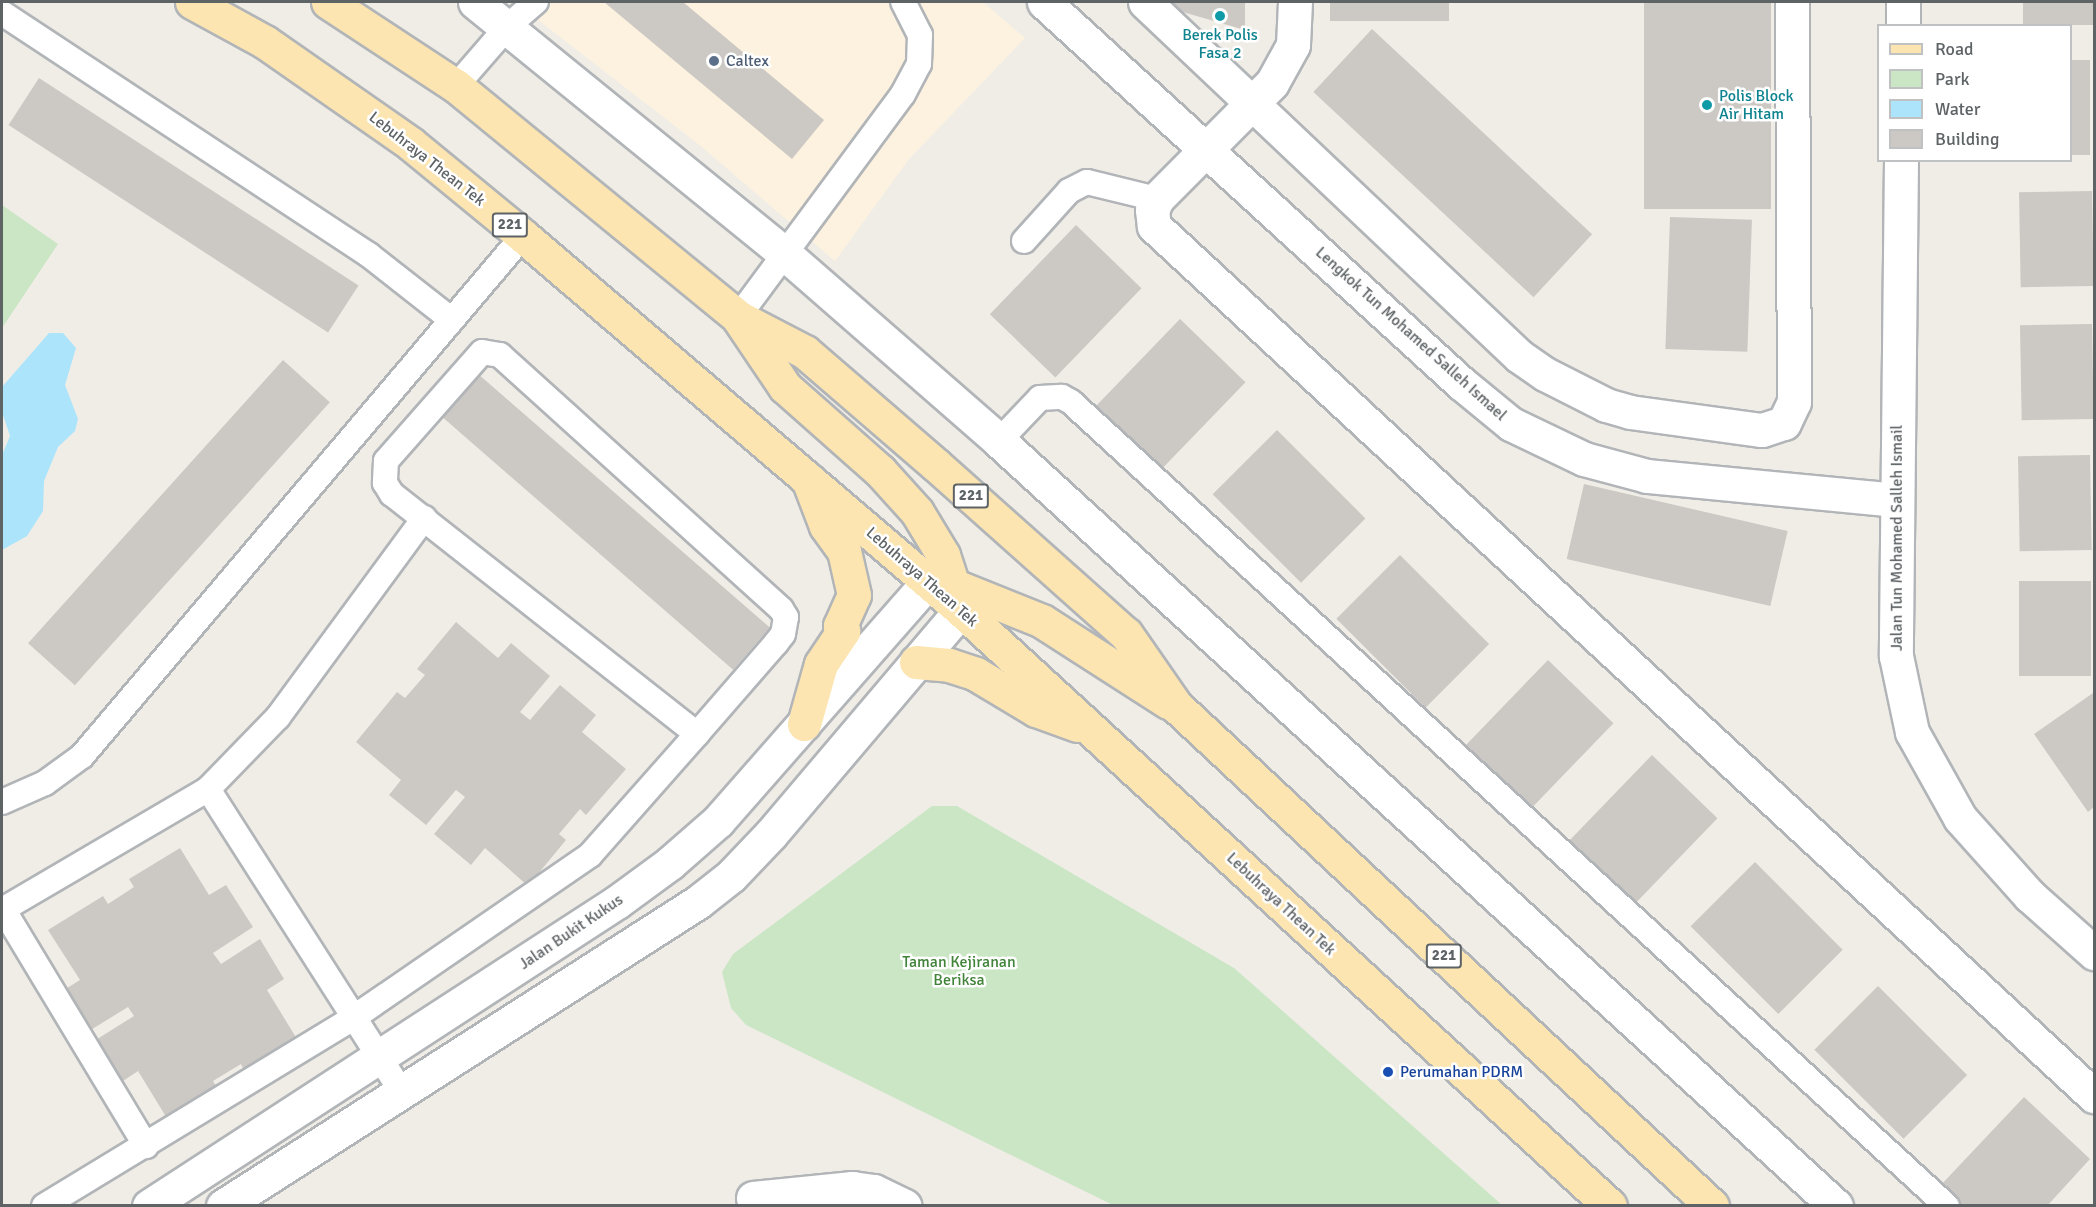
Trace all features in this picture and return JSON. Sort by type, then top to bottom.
[{"type":"main road","name":"Lebuhraya Thean Tek","points":[[192,2],[265,42],[411,144],[524,236],[807,477],[948,592],[1093,731],[1610,1206]]},
{"type":"main road","name":"221","points":[[328,2],[456,86],[738,317],[805,352],[954,480],[1126,634],[1176,706]]},
{"type":"main road","name":"221","points":[[738,317],[785,387],[880,471],[918,512],[943,555],[948,592],[1042,621],[1176,706],[1712,1206]]},
{"type":"main road","points":[[804,724],[822,664],[843,631],[840,626],[854,595],[844,551],[826,526],[807,477]]},
{"type":"main road","points":[[916,662],[949,665],[976,674],[1036,710],[1093,731]]},
{"type":"street","points":[[475,2],[508,26],[786,254],[999,441],[1836,1206]]},
{"type":"street","name":"Lengkok Tun Mohamed Salleh Ismael","points":[[1044,2],[1209,150],[1461,383],[1511,424],[1584,459],[1647,476],[1896,500]]},
{"type":"street","points":[[1145,2],[1252,106],[1519,356],[1545,374],[1606,405],[1630,412],[1774,429],[1785,423],[1794,402],[1792,2]]},
{"type":"street","points":[[1295,2],[1293,45],[1272,83],[1209,150],[1157,199],[1152,210],[1154,226],[2094,1096]]},
{"type":"street","points":[[1903,2],[1903,24]]},
{"type":"street","name":"Jalan Tun Mohamed Salleh Ismail","points":[[1901,162],[1896,656],[1912,732],[1960,818],[2030,896],[2094,953]]},
{"type":"street","points":[[223,1206],[698,902],[730,876],[771,834],[916,662],[948,592]]},
{"type":"street","name":"Jalan Bukit Kukus","points":[[149,1206],[381,1058],[617,902],[670,863],[718,821],[804,724],[948,592]]},
{"type":"street","points":[[753,1198],[852,1188],[874,1191],[905,1206]]},
{"type":"lane","points":[[456,86],[508,26],[536,2]]},
{"type":"lane","points":[[738,317],[903,94],[919,64],[920,35],[903,2]]},
{"type":"lane","points":[[2,13],[369,255],[452,320]]},
{"type":"lane","points":[[1024,241],[1069,191],[1087,182],[1157,199]]},
{"type":"lane","points":[[2,802],[45,783],[82,756],[524,236]]},
{"type":"lane","points":[[44,1206],[353,1018],[590,855],[697,734],[776,643],[786,625],[786,617],[500,355],[482,352],[475,357],[386,461],[385,483],[424,518],[697,734]]},
{"type":"lane","points":[[999,441],[1040,398],[1062,397],[1071,402],[1947,1206]]},
{"type":"lane","points":[[146,1146],[2,910],[208,789],[278,717],[424,518]]},
{"type":"lane","points":[[208,789],[401,1091]]},
{"type":"shaded area","points":[[515,2],[983,2],[1025,38],[909,159],[835,261],[702,147]]},
{"type":"green space","points":[[2,205],[58,244],[2,328]]},
{"type":"green space","name":"Taman Kejiranan Beriksa","points":[[932,806],[957,806],[1234,968],[1502,1205],[1113,1205],[746,1025],[731,1008],[722,972],[733,954]]},
{"type":"water","points":[[49,333],[63,333],[76,348],[65,385],[78,419],[75,431],[58,447],[44,481],[43,511],[27,536],[2,550],[2,455],[10,436],[2,412],[2,387]]},
{"type":"building","name":"Caltex","points":[[604,2],[683,2],[824,120],[792,159]]},
{"type":"building","name":"Berek Polis Fasa 2","points":[[1148,2],[1245,2],[1245,30]]},
{"type":"building","points":[[1330,2],[1449,2],[1449,21],[1330,21]]},
{"type":"building","name":"Polis Block Air Hitam","points":[[1644,2],[1771,2],[1771,209],[1644,209]]},
{"type":"building","points":[[2023,2],[2094,2],[2094,25],[2023,24]]},
{"type":"building","points":[[1372,29],[1592,234],[1533,297],[1313,92]]},
{"type":"building","points":[[2072,60],[2090,60],[2090,155],[2072,155]]},
{"type":"building","points":[[39,78],[359,286],[328,332],[9,125]]},
{"type":"building","points":[[2092,191],[2094,286],[2021,287],[2019,192]]},
{"type":"building","points":[[1670,217],[1752,220],[1747,352],[1665,349]]},
{"type":"building","points":[[1076,225],[1141,288],[1055,377],[990,314]]},
{"type":"building","points":[[1180,319],[1245,382],[1159,471],[1094,408]]},
{"type":"building","points":[[2092,324],[2094,419],[2022,420],[2020,325]]},
{"type":"building","points":[[283,360],[330,402],[75,685],[28,643]]},
{"type":"building","points":[[477,373],[770,628],[733,670],[440,415]]},
{"type":"building","points":[[1277,430],[1365,518],[1301,583],[1213,494]]},
{"type":"building","points":[[2090,455],[2092,550],[2020,551],[2018,456]]},
{"type":"building","points":[[1584,484],[1788,531],[1770,606],[1567,559]]},
{"type":"building","points":[[1400,555],[1489,644],[1425,708],[1336,619]]},
{"type":"building","points":[[2019,581],[2091,581],[2091,676],[2019,676]]},
{"type":"building","points":[[456,622],[498,658],[511,643],[550,676],[520,712],[530,720],[560,685],[596,715],[582,732],[626,769],[586,815],[580,809],[559,834],[566,840],[528,886],[485,848],[471,865],[434,834],[465,797],[456,790],[426,825],[389,795],[401,780],[356,742],[397,692],[405,698],[425,675],[417,669]]},
{"type":"building","points":[[1548,660],[1613,723],[1527,812],[1462,749]]},
{"type":"building","points":[[2093,693],[2094,807],[2088,812],[2034,734]]},
{"type":"building","points":[[1652,755],[1717,818],[1631,907],[1566,844]]},
{"type":"building","points":[[180,848],[209,895],[226,885],[253,927],[213,953],[221,964],[260,939],[284,979],[267,990],[297,1039],[245,1072],[241,1064],[213,1081],[218,1089],[168,1120],[138,1071],[120,1083],[94,1041],[134,1016],[128,1007],[89,1031],[64,990],[80,980],[48,930],[103,896],[108,904],[134,887],[129,879]]},
{"type":"building","points":[[1755,862],[1843,950],[1778,1014],[1691,926]]},
{"type":"building","points":[[1878,986],[1967,1075],[1903,1139],[1814,1050]]},
{"type":"building","points":[[2024,1097],[2090,1159],[2047,1206],[1958,1206],[1939,1187]]},
{"type":"place","name":"Berek Polis Fasa 2","points":[[1220,16]]},
{"type":"place","name":"Caltex","points":[[714,61]]},
{"type":"place","name":"Polis Block Air Hitam","points":[[1707,105]]},
{"type":"place","name":"Perumahan PDRM","points":[[1388,1072]]}]
